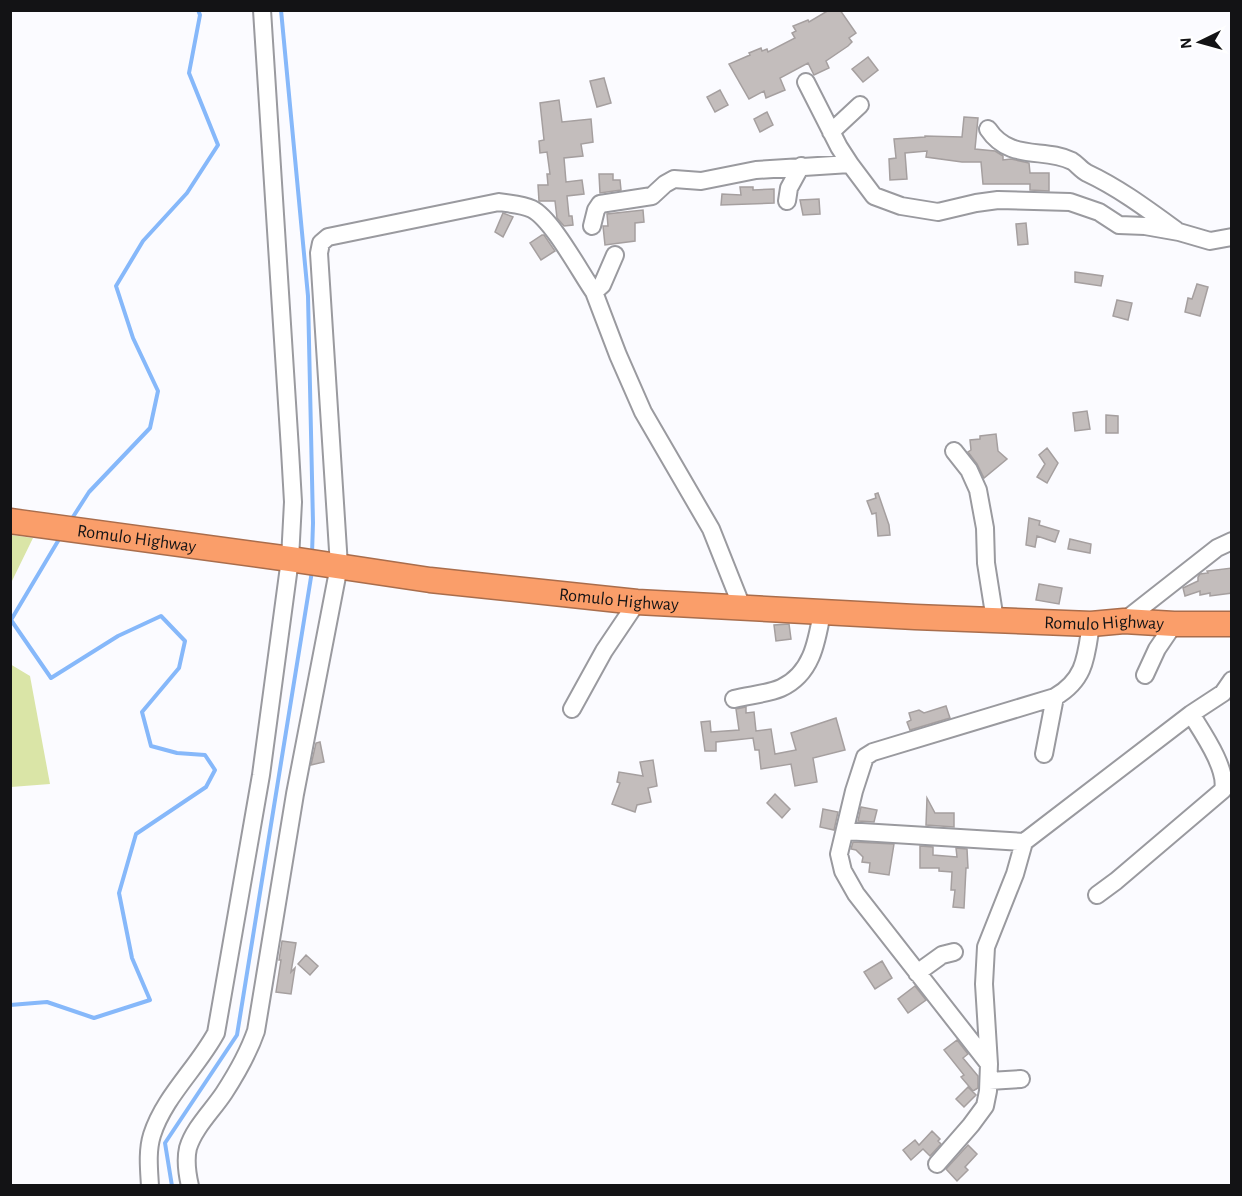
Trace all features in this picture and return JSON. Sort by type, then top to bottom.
[{"type":"highway","name":"Romulo Highway","points":[[10,521],[430,580],[637,602],[1091,624],[1124,621],[1232,624]]},
{"type":"street","points":[[150,1185],[148,1166],[152,1137],[162,1111],[205,1053],[216,1033],[261,775],[293,559],[290,450],[262,10]]},
{"type":"street","points":[[806,82],[850,164],[874,196],[901,206],[938,212],[998,200],[1070,202],[1099,212],[1119,225],[1144,226],[1179,232],[1210,241],[1232,237]]},
{"type":"street","points":[[831,132],[860,105]]},
{"type":"street","points":[[988,129],[993,137],[1020,152],[1071,161],[1086,172],[1112,184],[1179,232]]},
{"type":"street","points":[[592,226],[600,204],[652,196],[674,179],[709,180],[756,170],[850,164]]},
{"type":"street","points":[[788,201],[789,188],[801,166]]},
{"type":"street","points":[[190,1185],[186,1166],[188,1149],[196,1132],[225,1092],[249,1052],[256,1031],[334,565],[319,253],[321,243],[328,237],[499,202],[532,209],[546,222],[594,292],[643,412],[711,529],[742,608]]},
{"type":"street","points":[[594,292],[602,285],[615,255]]},
{"type":"street","points":[[954,451],[969,470],[978,490],[985,528],[986,563],[995,620]]},
{"type":"street","points":[[1124,621],[1217,548],[1232,541]]},
{"type":"street","points":[[572,709],[604,651],[637,602]]},
{"type":"street","points":[[734,699],[780,689],[791,682],[805,668],[816,649],[822,612]]},
{"type":"street","points":[[989,1064],[856,894],[843,871],[839,854],[854,791],[865,757],[873,752],[1055,697],[1076,680],[1085,665],[1091,624]]},
{"type":"street","points":[[1145,675],[1156,649],[1174,624]]},
{"type":"street","points":[[937,1164],[972,1125],[985,1106],[989,1081],[984,984],[986,947],[1015,874],[1024,842],[1191,714],[1223,693],[1232,680]]},
{"type":"street","points":[[1044,754],[1055,697]]},
{"type":"street","points":[[1097,895],[1227,793],[1223,776],[1208,741],[1191,714]]},
{"type":"street","points":[[845,831],[1024,842]]},
{"type":"street","points":[[916,973],[942,955],[954,952]]},
{"type":"street","points":[[989,1081],[1021,1079]]},
{"type":"green space","points":[[10,535],[33,538],[11,583]]},
{"type":"green space","points":[[10,664],[30,676],[50,784],[11,787]]},
{"type":"building","points":[[829,10],[840,10],[856,33],[849,38],[852,42],[848,46],[826,61],[829,68],[814,75],[808,63],[780,78],[785,90],[766,98],[764,91],[749,99],[729,64],[761,48],[762,51],[767,49],[768,52],[795,38],[792,33],[796,31],[793,26],[808,20],[809,22]]},
{"type":"building","points":[[868,57],[878,70],[863,82],[852,69]]},
{"type":"building","points":[[604,78],[611,103],[597,107],[590,81]]},
{"type":"building","points":[[720,90],[728,105],[715,112],[707,97]]},
{"type":"building","points":[[559,100],[562,122],[591,119],[593,142],[581,144],[583,156],[564,158],[566,182],[582,180],[584,194],[567,196],[569,216],[572,216],[573,225],[564,226],[557,218],[555,201],[539,201],[538,185],[548,185],[547,174],[550,174],[547,152],[540,153],[539,141],[544,140],[540,103]]},
{"type":"building","points":[[767,112],[773,125],[760,132],[754,119]]},
{"type":"building","points":[[964,117],[978,118],[975,149],[995,151],[1003,156],[1003,160],[1011,159],[1029,163],[1030,173],[1049,173],[1049,191],[1030,190],[1030,184],[983,184],[981,162],[926,157],[927,151],[905,153],[907,179],[890,180],[889,159],[896,158],[894,139],[925,136],[962,137]]},
{"type":"building","points":[[599,174],[613,174],[613,180],[620,180],[621,190],[600,193]]},
{"type":"building","points":[[740,187],[753,187],[753,190],[774,189],[774,203],[721,205],[722,194],[741,195]]},
{"type":"building","points":[[819,199],[820,214],[803,215],[800,200]]},
{"type":"building","points":[[643,210],[644,222],[635,223],[635,241],[605,245],[603,226],[608,226],[607,214]]},
{"type":"building","points":[[503,213],[513,217],[503,237],[495,232]]},
{"type":"building","points":[[1026,223],[1028,244],[1018,245],[1016,224]]},
{"type":"building","points":[[542,235],[555,251],[541,260],[530,243]]},
{"type":"building","points":[[1075,272],[1103,276],[1101,286],[1075,282]]},
{"type":"building","points":[[1197,284],[1208,287],[1200,316],[1185,312],[1188,298],[1192,299]]},
{"type":"building","points":[[1117,300],[1132,303],[1128,320],[1113,316]]},
{"type":"building","points":[[1087,411],[1090,429],[1075,431],[1073,413]]},
{"type":"building","points":[[1106,415],[1118,416],[1118,433],[1106,433]]},
{"type":"building","points":[[996,434],[998,451],[1007,459],[984,478],[968,452],[971,450],[970,440]]},
{"type":"building","points":[[1047,448],[1058,463],[1047,483],[1037,477],[1045,464],[1039,455]]},
{"type":"building","points":[[878,493],[890,535],[878,536],[876,513],[872,514],[867,501],[876,498],[875,494]]},
{"type":"building","points":[[1029,518],[1040,521],[1039,525],[1059,531],[1055,542],[1037,536],[1035,547],[1026,545]]},
{"type":"building","points":[[1070,539],[1091,544],[1090,553],[1068,549]]},
{"type":"building","points":[[1232,568],[1232,593],[1210,596],[1210,593],[1200,595],[1200,591],[1185,596],[1183,588],[1198,581],[1200,574]]},
{"type":"building","points":[[1039,584],[1062,588],[1059,604],[1036,600]]},
{"type":"building","points":[[789,624],[791,639],[776,641],[774,625]]},
{"type":"building","points":[[946,706],[950,718],[910,730],[907,722],[911,720],[909,713],[919,710],[924,713]]},
{"type":"building","points":[[746,707],[746,713],[754,712],[756,731],[771,729],[775,754],[796,750],[791,733],[836,718],[845,750],[813,758],[817,782],[795,786],[791,764],[761,769],[759,750],[755,750],[753,738],[716,742],[716,751],[705,751],[701,722],[710,721],[711,732],[739,730],[736,709]]},
{"type":"building","points":[[320,742],[324,762],[311,765],[316,743]]},
{"type":"building","points":[[653,760],[657,786],[648,788],[651,802],[637,805],[635,812],[612,804],[620,783],[617,782],[619,772],[643,776],[640,762]]},
{"type":"building","points":[[775,794],[790,809],[782,818],[767,803]]},
{"type":"building","points":[[927,798],[935,813],[954,813],[954,827],[926,825]]},
{"type":"building","points":[[861,807],[877,810],[874,822],[858,821]]},
{"type":"building","points":[[823,809],[838,812],[834,830],[820,827]]},
{"type":"building","points":[[853,842],[894,844],[889,875],[869,872],[870,863],[862,862],[863,857],[856,850],[851,849]]},
{"type":"building","points":[[920,846],[933,847],[933,855],[957,857],[956,848],[967,849],[968,868],[966,868],[964,908],[953,907],[955,890],[951,890],[952,872],[939,871],[939,868],[920,868]]},
{"type":"building","points":[[282,941],[296,943],[291,972],[295,968],[291,994],[276,992]]},
{"type":"building","points":[[306,955],[318,966],[310,975],[298,964]]},
{"type":"building","points":[[882,961],[892,978],[875,989],[864,972]]},
{"type":"building","points":[[915,986],[926,1000],[908,1013],[898,999]]},
{"type":"building","points":[[957,1040],[968,1054],[963,1058],[978,1076],[978,1088],[973,1091],[961,1077],[964,1075],[944,1050]]},
{"type":"building","points":[[968,1087],[976,1095],[964,1107],[956,1099]]},
{"type":"building","points":[[932,1131],[940,1139],[938,1141],[941,1144],[930,1156],[923,1149],[911,1160],[903,1150],[915,1140],[919,1145]]},
{"type":"building","points":[[968,1145],[977,1154],[965,1167],[968,1170],[957,1181],[946,1169]]},
{"type":"waterway","points":[[71,520],[89,492],[150,428],[158,391],[133,338],[116,286],[143,241],[187,193],[218,145],[189,73],[200,15],[198,10]]},
{"type":"waterway","points":[[281,10],[308,296],[312,554]]},
{"type":"waterway","points":[[10,1005],[47,1002],[94,1018],[150,1000],[132,958],[119,893],[136,834],[206,787],[215,770],[205,755],[177,753],[151,746],[142,712],[179,668],[185,641],[161,616],[118,636],[51,678],[11,620],[61,536]]},
{"type":"waterway","points":[[172,1186],[165,1143],[237,1035],[312,571]]}]
